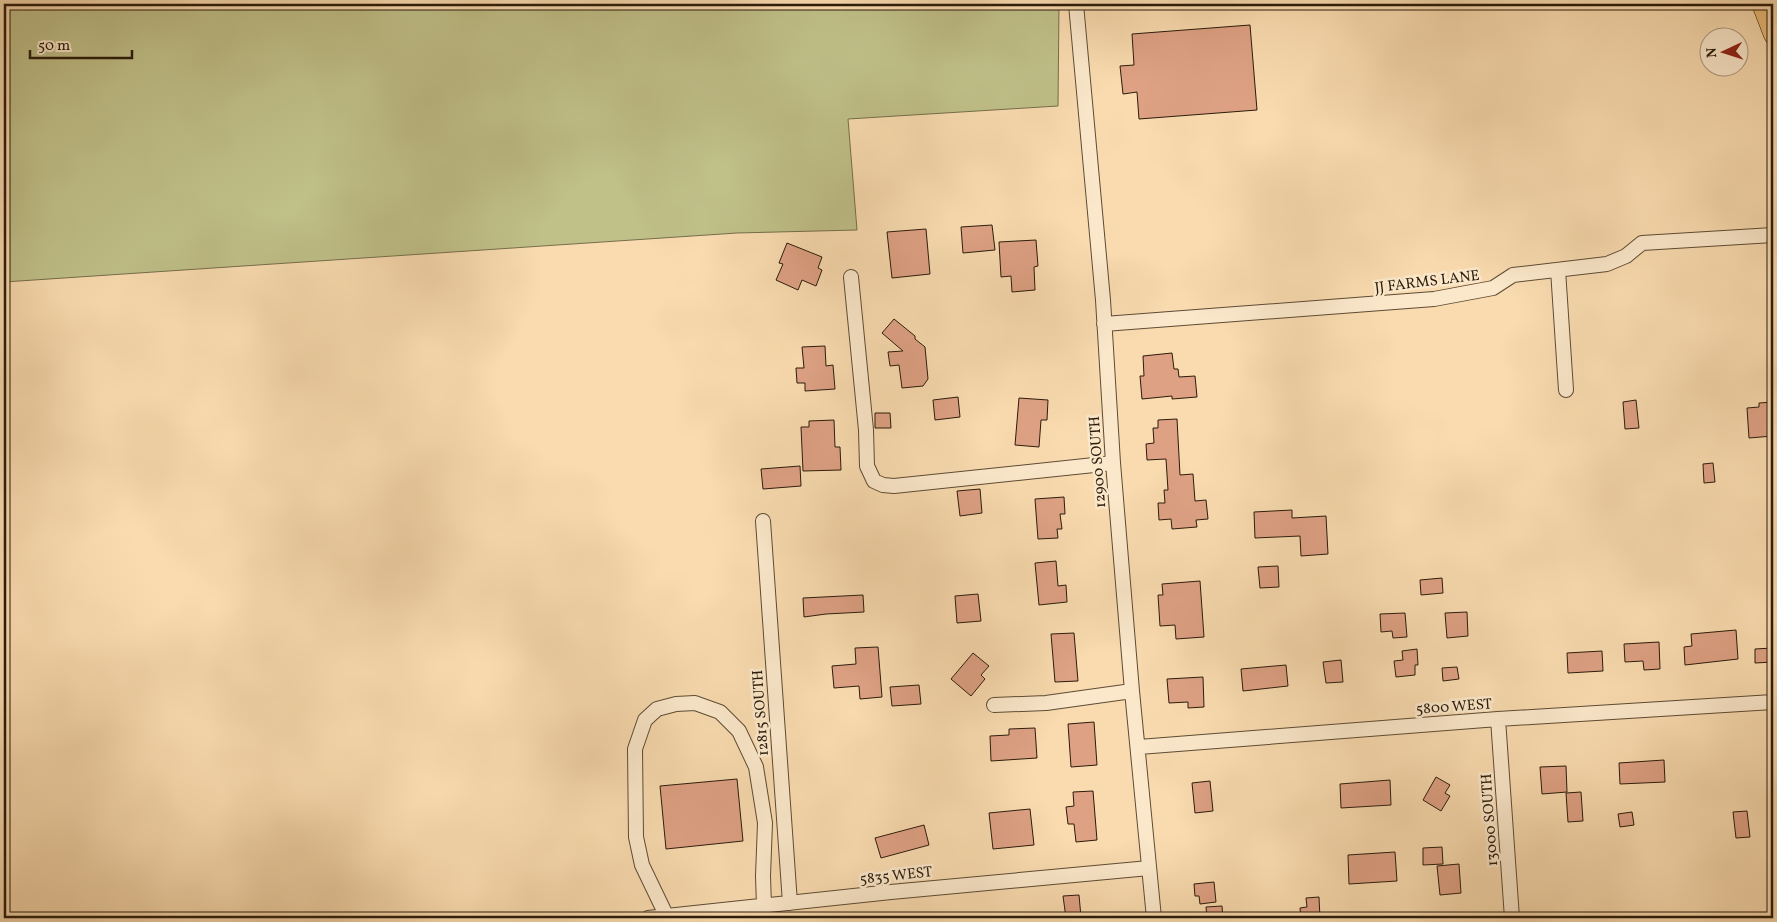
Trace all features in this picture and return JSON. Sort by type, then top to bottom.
[{"type":"main road","points":[[1761,4],[1773,35]]},
{"type":"street","name":"12900 SOUTH","points":[[1076,4],[1104,324],[1113,463],[1132,692],[1154,918]]},
{"type":"street","name":"JJ FARMS LANE","points":[[1104,324],[1434,300],[1493,288],[1513,275],[1607,264],[1626,256],[1642,243],[1773,234]]},
{"type":"street","points":[[1558,270],[1566,390]]},
{"type":"street","points":[[850,277],[866,430],[867,466],[874,481],[883,485],[894,486],[1113,463]]},
{"type":"street","name":"12815 SOUTH","points":[[762,521],[790,903]]},
{"type":"street","points":[[994,705],[1046,703],[1132,692]]},
{"type":"street","name":"5800 WEST","points":[[1138,747],[1498,719],[1773,702]]},
{"type":"street","points":[[667,917],[642,865],[636,836],[635,749],[645,720],[656,709],[676,704],[694,703],[720,712],[738,731],[756,767],[765,823],[762,876],[764,906]]},
{"type":"street","name":"13000 SOUTH","points":[[1498,719],[1512,918]]},
{"type":"street","name":"5835 WEST","points":[[648,918],[891,892],[1149,868]]},
{"type":"green space","points":[[4,4],[1059,4],[1058,106],[848,119],[857,230],[737,233],[4,282]]},
{"type":"building","points":[[1250,25],[1257,110],[1139,119],[1137,92],[1123,94],[1120,66],[1134,65],[1132,34]]},
{"type":"building","points":[[992,225],[995,250],[963,253],[961,227]]},
{"type":"building","points":[[926,229],[930,274],[892,278],[887,232]]},
{"type":"building","points":[[1036,240],[1038,266],[1034,267],[1035,290],[1012,292],[1011,276],[1001,277],[999,242]]},
{"type":"building","points":[[787,243],[822,257],[818,268],[822,270],[816,286],[802,280],[798,290],[776,280],[783,264],[779,263]]},
{"type":"building","points":[[894,319],[925,347],[928,379],[923,386],[902,388],[899,365],[890,366],[888,352],[903,351],[882,333]]},
{"type":"building","points":[[825,346],[826,366],[833,365],[835,389],[805,391],[805,383],[797,383],[796,368],[804,368],[802,347]]},
{"type":"building","points":[[1172,353],[1174,369],[1178,369],[1179,377],[1195,376],[1197,397],[1172,399],[1172,396],[1142,399],[1140,376],[1144,376],[1143,356]]},
{"type":"building","points":[[958,397],[960,417],[935,420],[933,400]]},
{"type":"building","points":[[1019,398],[1048,400],[1047,420],[1041,420],[1039,447],[1015,445]]},
{"type":"building","points":[[1636,400],[1639,428],[1625,429],[1623,402]]},
{"type":"building","points":[[1773,402],[1773,436],[1749,438],[1747,408],[1759,407],[1759,403]]},
{"type":"building","points":[[875,413],[890,413],[891,428],[875,428]]},
{"type":"building","points":[[1177,419],[1180,475],[1193,474],[1195,501],[1206,500],[1208,519],[1196,520],[1197,527],[1172,529],[1171,519],[1159,520],[1158,503],[1165,503],[1164,490],[1168,490],[1166,459],[1147,460],[1146,444],[1154,443],[1153,428],[1158,428],[1158,420]]},
{"type":"building","points":[[834,420],[835,447],[840,447],[841,470],[803,471],[801,427],[809,427],[809,421]]},
{"type":"building","points":[[1713,463],[1715,482],[1704,483],[1703,464]]},
{"type":"building","points":[[800,466],[801,486],[763,489],[761,469]]},
{"type":"building","points":[[980,489],[982,513],[960,516],[957,491]]},
{"type":"building","points":[[1064,497],[1065,514],[1060,514],[1062,529],[1057,529],[1058,538],[1038,539],[1035,499]]},
{"type":"building","points":[[1292,510],[1292,518],[1326,516],[1328,554],[1301,556],[1300,536],[1255,538],[1254,512]]},
{"type":"building","points":[[1056,561],[1058,586],[1066,585],[1067,602],[1039,605],[1035,563]]},
{"type":"building","points":[[1278,566],[1279,587],[1260,588],[1258,567]]},
{"type":"building","points":[[1442,578],[1443,593],[1421,595],[1420,580]]},
{"type":"building","points":[[1200,581],[1204,637],[1176,639],[1175,625],[1160,626],[1158,595],[1163,595],[1162,584]]},
{"type":"building","points":[[978,594],[981,621],[957,623],[955,596]]},
{"type":"building","points":[[863,595],[864,612],[804,617],[803,598]]},
{"type":"building","points":[[1467,612],[1468,636],[1447,638],[1445,613]]},
{"type":"building","points":[[1405,613],[1407,637],[1393,638],[1392,631],[1381,632],[1380,614]]},
{"type":"building","points":[[1736,630],[1738,659],[1685,665],[1684,647],[1692,646],[1691,634]]},
{"type":"building","points":[[1074,633],[1078,681],[1055,682],[1051,634]]},
{"type":"building","points":[[1659,642],[1660,669],[1644,670],[1643,661],[1625,662],[1624,644]]},
{"type":"building","points":[[878,647],[882,697],[860,699],[859,686],[834,688],[832,666],[856,664],[855,648]]},
{"type":"building","points":[[1773,648],[1773,662],[1755,663],[1755,649]]},
{"type":"building","points":[[1417,649],[1418,665],[1415,665],[1415,675],[1396,677],[1394,661],[1403,660],[1402,651]]},
{"type":"building","points":[[1602,651],[1603,671],[1568,673],[1567,653]]},
{"type":"building","points":[[973,653],[989,666],[981,675],[985,679],[971,696],[951,679]]},
{"type":"building","points":[[1341,660],[1343,682],[1326,683],[1323,662]]},
{"type":"building","points":[[1286,665],[1288,686],[1243,691],[1241,669]]},
{"type":"building","points":[[1457,667],[1459,679],[1443,681],[1442,668]]},
{"type":"building","points":[[1203,677],[1204,707],[1188,708],[1188,702],[1169,703],[1167,679]]},
{"type":"building","points":[[919,685],[921,704],[892,706],[890,687]]},
{"type":"building","points":[[1094,722],[1097,765],[1071,767],[1068,724]]},
{"type":"building","points":[[1035,728],[1037,758],[991,761],[990,736],[1009,735],[1009,729]]},
{"type":"building","points":[[1664,760],[1665,782],[1620,784],[1619,763]]},
{"type":"building","points":[[1566,766],[1567,792],[1542,794],[1540,767]]},
{"type":"building","points":[[1436,777],[1450,785],[1445,793],[1450,796],[1441,811],[1423,800]]},
{"type":"building","points":[[737,779],[743,841],[666,849],[660,786]]},
{"type":"building","points":[[1390,780],[1391,805],[1341,808],[1340,784]]},
{"type":"building","points":[[1210,781],[1213,811],[1195,813],[1192,783]]},
{"type":"building","points":[[1093,791],[1097,840],[1076,842],[1074,824],[1068,824],[1066,807],[1074,806],[1073,792]]},
{"type":"building","points":[[1581,792],[1583,821],[1568,822],[1566,793]]},
{"type":"building","points":[[1030,809],[1034,845],[993,849],[989,813]]},
{"type":"building","points":[[1747,811],[1750,837],[1736,838],[1733,812]]},
{"type":"building","points":[[1632,812],[1634,825],[1620,827],[1618,814]]},
{"type":"building","points":[[924,825],[929,845],[881,858],[875,838]]},
{"type":"building","points":[[1442,847],[1443,864],[1423,865],[1423,848]]},
{"type":"building","points":[[1395,852],[1397,881],[1349,884],[1348,855]]},
{"type":"building","points":[[1459,864],[1461,893],[1440,895],[1437,866]]},
{"type":"building","points":[[1214,882],[1216,902],[1200,904],[1199,896],[1195,896],[1194,884]]},
{"type":"building","points":[[1079,895],[1081,917],[1066,918],[1063,896]]},
{"type":"building","points":[[1319,897],[1320,918],[1301,918],[1300,908],[1307,907],[1306,898]]},
{"type":"building","points":[[1222,906],[1223,918],[1207,918],[1206,907]]}]
